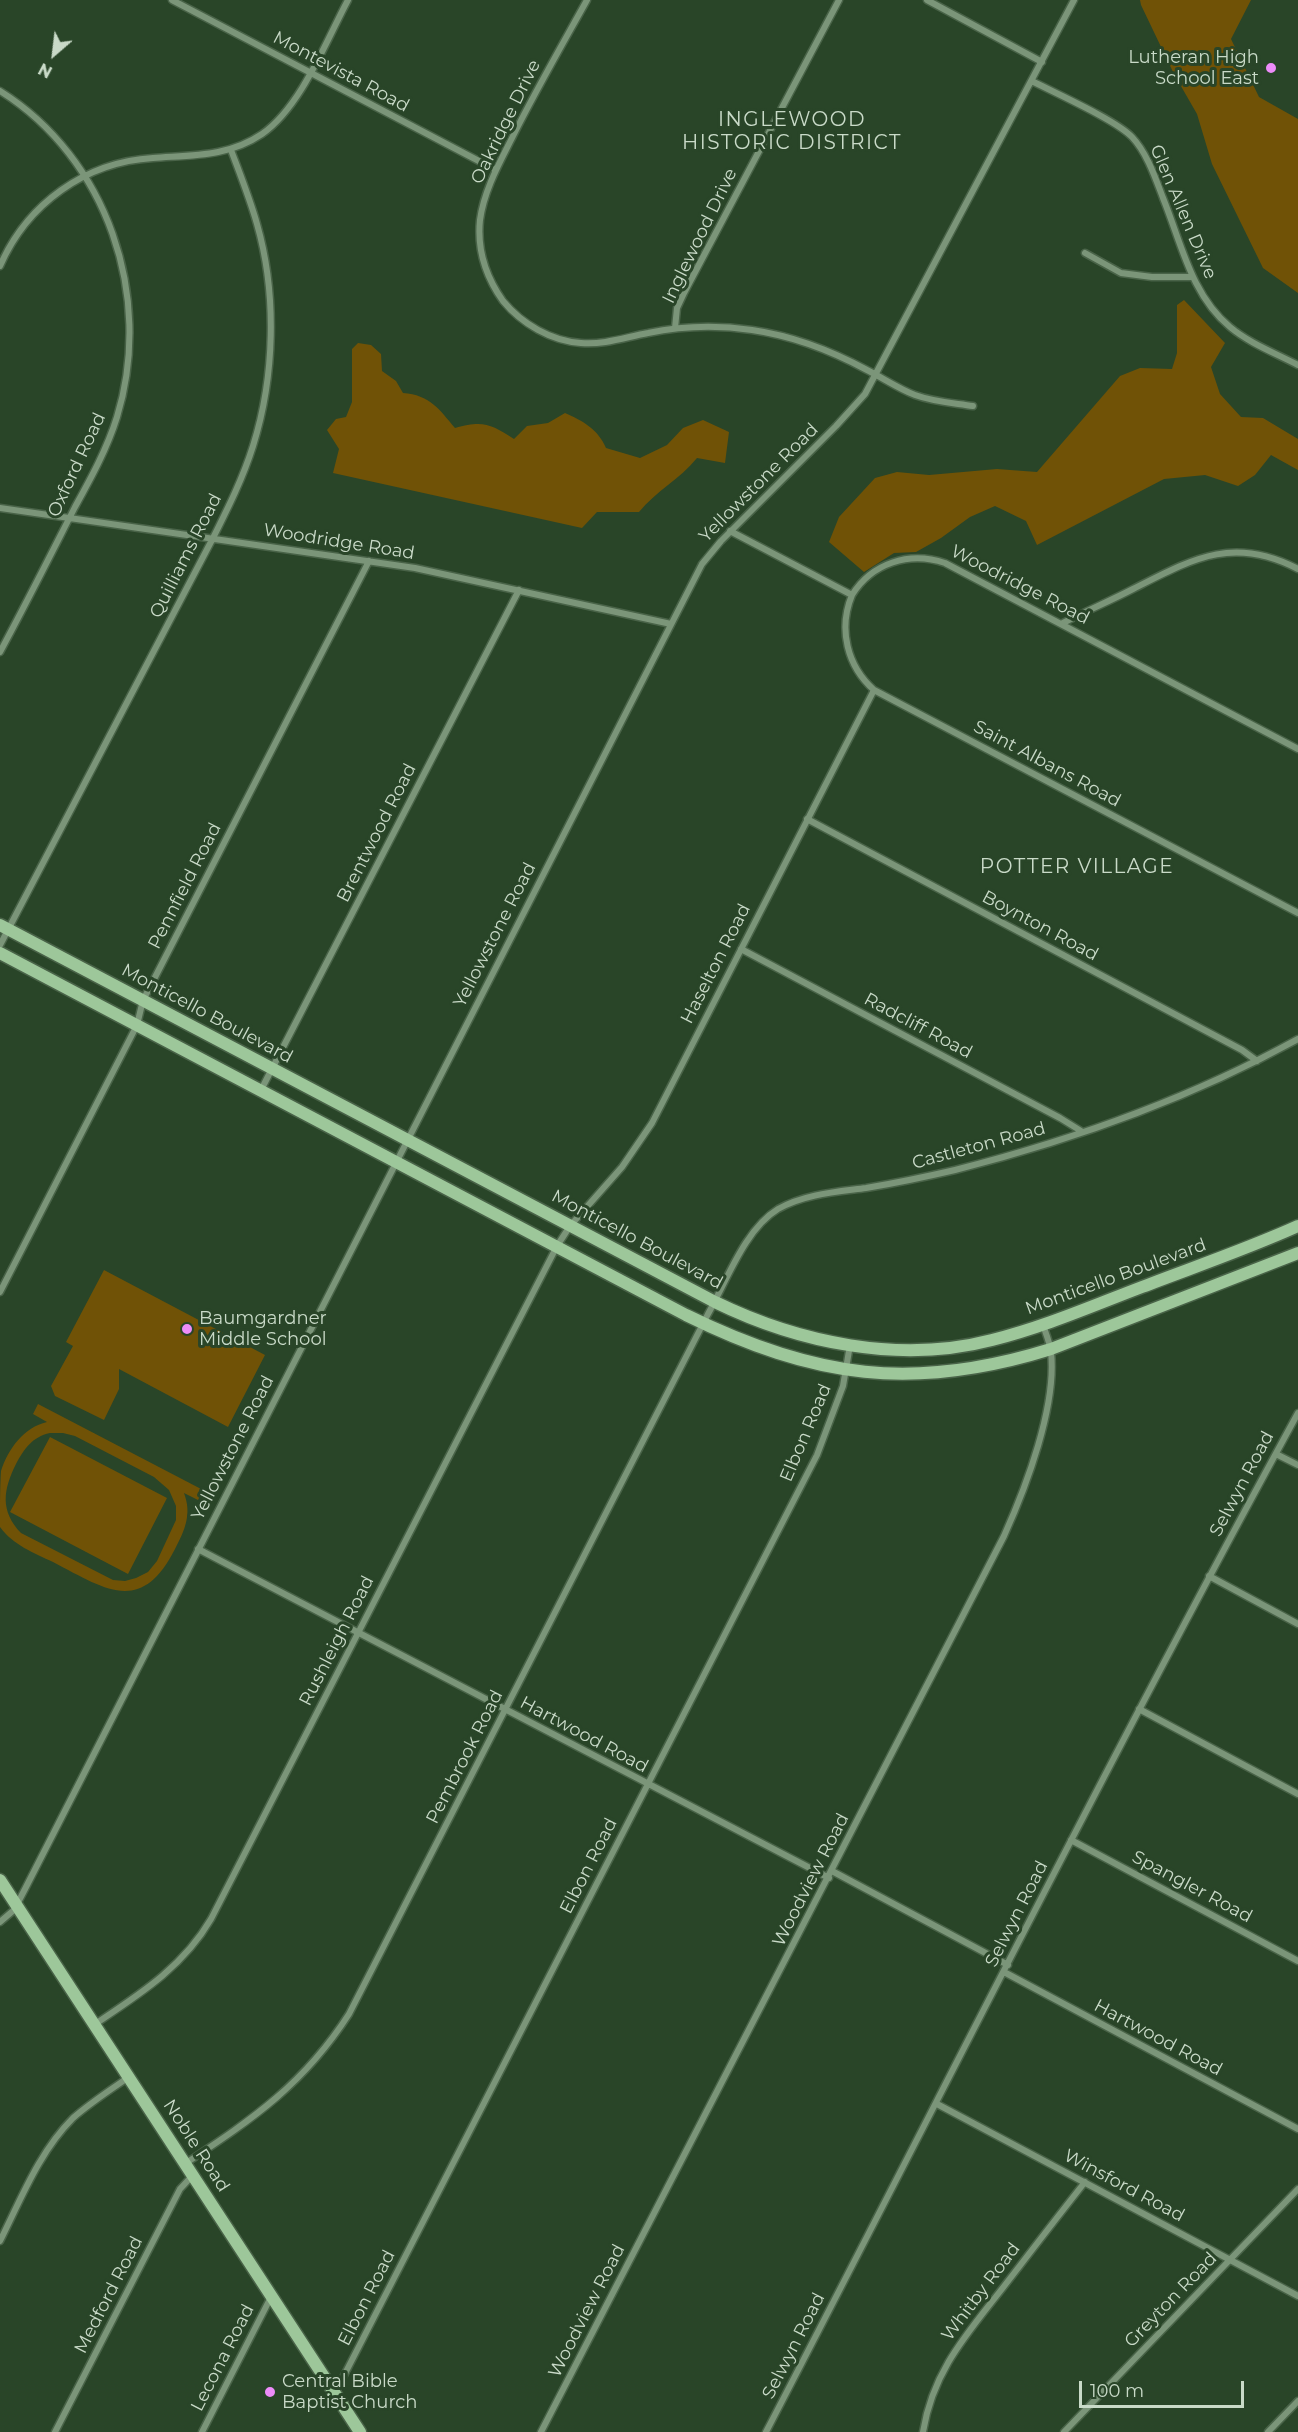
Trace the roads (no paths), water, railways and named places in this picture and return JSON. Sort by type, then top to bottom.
[{"type":"main road","name":"Monticello Boulevard","points":[[4,927],[407,1140],[563,1236],[706,1319],[735,1339],[777,1354],[847,1369],[885,1374],[929,1374],[974,1369],[1051,1349],[1298,1253]]},
{"type":"main road","name":"Monticello Boulevard","points":[[0,953],[396,1162],[775,1328],[850,1345],[896,1350],[947,1348],[991,1341],[1043,1325],[1298,1226]]},
{"type":"main road","name":"Noble Road","points":[[0,1880],[360,2432]]},
{"type":"street","name":"Montevista Road","points":[[172,0],[496,170]]},
{"type":"street","points":[[0,266],[7,250],[26,222],[47,201],[85,176],[111,165],[138,159],[206,155],[231,150],[263,133],[279,120],[293,102],[348,0]]},
{"type":"street","name":"Oakridge Drive","points":[[587,0],[496,170],[482,208],[480,243],[489,279],[515,314],[547,334],[583,344],[615,341],[675,328],[727,328],[785,336],[819,347],[921,397],[973,406]]},
{"type":"street","name":"Inglewood Drive","points":[[675,328],[677,308],[839,0]]},
{"type":"street","points":[[927,0],[1042,62]]},
{"type":"street","name":"Yellowstone Road","points":[[0,1922],[17,1906],[702,564],[730,531],[852,410],[876,375],[1074,0]]},
{"type":"street","name":"Glen Allen Drive","points":[[1032,81],[1110,122],[1134,139],[1153,173],[1192,277],[1217,314],[1247,339],[1298,364]]},
{"type":"street","name":"Oxford Road","points":[[0,91],[42,122],[65,147],[85,176],[109,222],[128,303],[129,346],[124,389],[102,455],[0,652]]},
{"type":"street","name":"Quilliams Road","points":[[0,945],[4,927],[213,538],[253,446],[263,406],[269,364],[269,302],[257,224],[231,150]]},
{"type":"street","points":[[0,247],[7,250]]},
{"type":"street","points":[[1086,253],[1121,273],[1152,277],[1192,277]]},
{"type":"street","name":"Woodridge Road","points":[[0,508],[369,561],[519,590],[670,624]]},
{"type":"street","points":[[730,531],[852,595]]},
{"type":"street","points":[[1063,623],[1190,560],[1242,552],[1283,561],[1298,569]]},
{"type":"street","name":"Woodridge Road","points":[[852,595],[864,579],[885,565],[904,559],[927,558],[945,563],[1063,623],[1298,749]]},
{"type":"street","name":"Pennfield Road","points":[[0,1292],[137,1025],[143,1000],[369,561]]},
{"type":"street","name":"Brentwood Road","points":[[261,1090],[519,590]]},
{"type":"street","name":"Saint Albans Road","points":[[852,595],[846,620],[846,642],[854,666],[874,690],[1298,913]]},
{"type":"street","name":"Haselton Road","points":[[563,1236],[622,1167],[645,1134],[874,690]]},
{"type":"street","name":"Boynton Road","points":[[807,819],[1242,1050],[1257,1061]]},
{"type":"street","name":"Radcliff Road","points":[[741,949],[1081,1131]]},
{"type":"street","name":"Castleton Road","points":[[706,1319],[754,1231],[778,1209],[819,1194],[911,1180],[1022,1153],[1183,1094],[1298,1040]]},
{"type":"street","name":"Rushleigh Road","points":[[95,2024],[165,1976],[200,1937],[231,1882],[563,1236]]},
{"type":"street","name":"Pembrook Road","points":[[186,2163],[272,2103],[313,2063],[341,2025],[369,1977],[706,1319]]},
{"type":"street","name":"Woodview Road","points":[[541,2432],[829,1878],[1016,1510],[1028,1479],[1041,1432],[1052,1366],[1051,1349],[1043,1325]]},
{"type":"street","name":"Elbon Road","points":[[334,2394],[817,1455],[834,1412],[847,1369],[850,1345]]},
{"type":"street","name":"Selwyn Road","points":[[766,2432],[1139,1709],[1298,1413]]},
{"type":"street","points":[[1276,1454],[1298,1466]]},
{"type":"street","name":"Hartwood Road","points":[[198,1549],[829,1878]]},
{"type":"street","points":[[1209,1576],[1298,1624]]},
{"type":"street","points":[[1139,1709],[1298,1794]]},
{"type":"street","name":"Spangler Road","points":[[1071,1840],[1298,1961]]},
{"type":"street","points":[[832,1871],[1008,1965]]},
{"type":"street","name":"Hartwood Road","points":[[1004,1972],[1298,2129]]},
{"type":"street","points":[[0,2241],[40,2161],[55,2139],[81,2111],[129,2077]]},
{"type":"street","name":"Winsford Road","points":[[937,2104],[1298,2296]]},
{"type":"street","name":"Medford Road","points":[[55,2432],[180,2189],[193,2175]]},
{"type":"street","name":"Whitby Road","points":[[923,2432],[926,2412],[939,2377],[959,2345],[1084,2182]]},
{"type":"street","name":"Greyton Road","points":[[1064,2432],[1298,2189]]},
{"type":"street","name":"Lecona Road","points":[[201,2432],[272,2297]]},
{"type":"street","points":[[1268,2432],[1298,2401]]},
{"type":"place","name":"Lutheran High School East","points":[[1271,68]]},
{"type":"place","name":"Baumgardner Middle School","points":[[187,1329]]},
{"type":"place","name":"Central Bible Baptist Church","points":[[270,2392]]},
{"type":"district","name":"INGLEWOOD HISTORIC DISTRICT","points":[[792,132]]},
{"type":"district","name":"POTTER VILLAGE","points":[[1077,867]]}]
